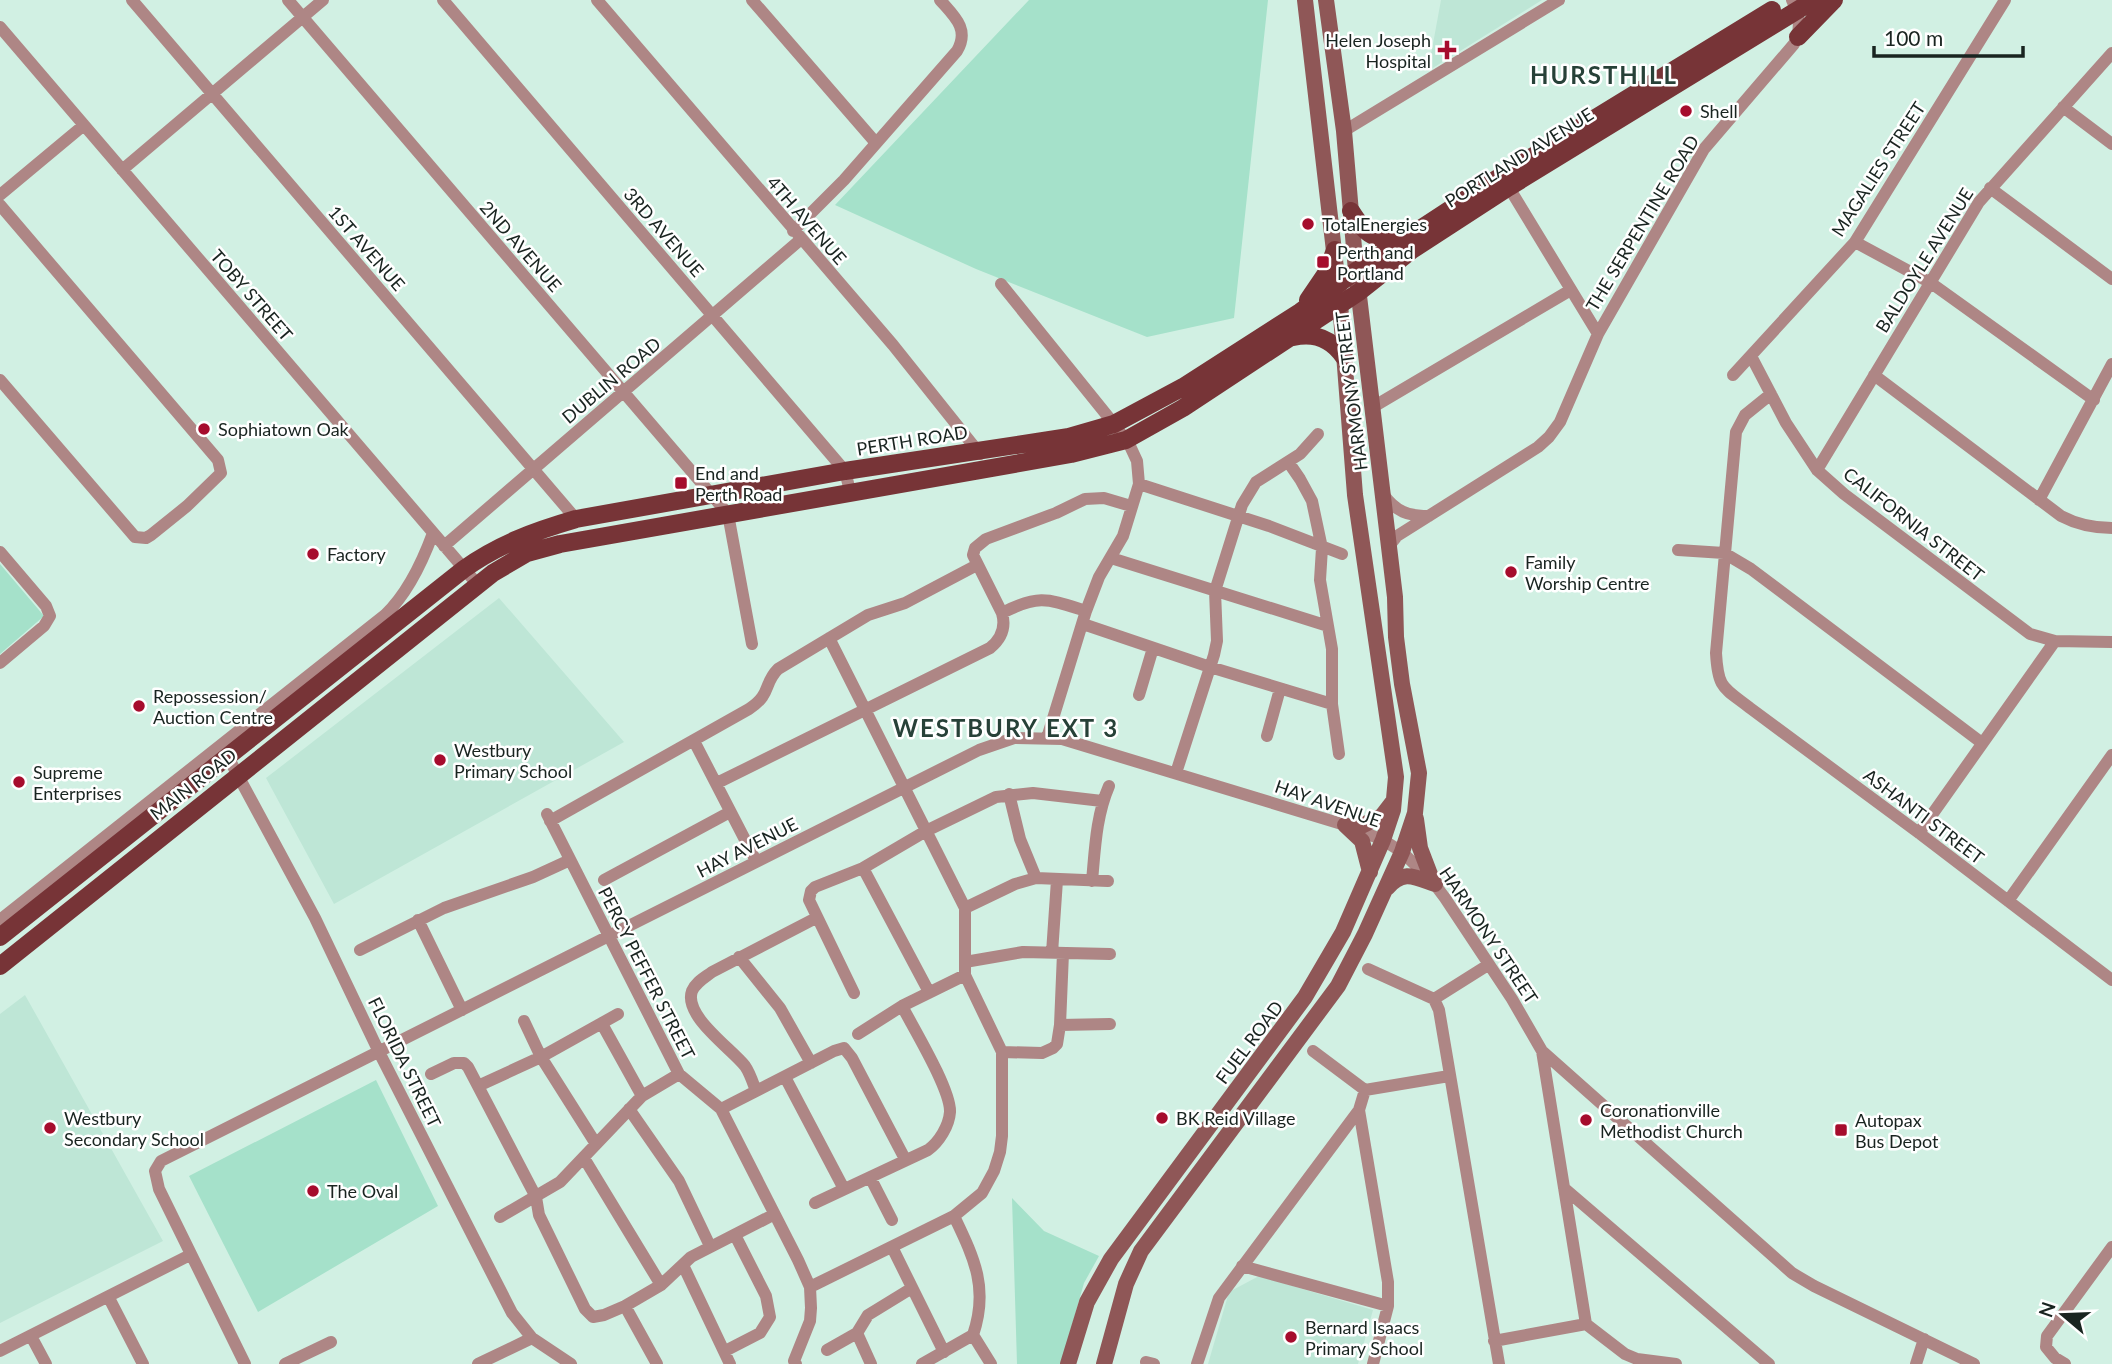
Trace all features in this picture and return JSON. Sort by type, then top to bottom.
[{"type":"main road","points":[[1306,0],[1340,303]]},
{"type":"main road","points":[[1326,0],[1344,131],[1356,271]]},
{"type":"main road","name":"PORTLAND AVENUE","points":[[1356,271],[1410,236],[1505,182],[1785,6],[1814,0]]},
{"type":"main road","points":[[1798,37],[1834,0]]},
{"type":"main road","name":"PORTLAND AVENUE","points":[[1359,292],[1505,182]]},
{"type":"main road","points":[[1352,211],[1362,227],[1374,237],[1387,239],[1410,236]]},
{"type":"main road","points":[[1300,312],[1327,272],[1335,250]]},
{"type":"main road","name":"HARMONY STREET","points":[[1356,271],[1389,546],[1402,684],[1419,763],[1415,813],[1402,852]]},
{"type":"main road","name":"PERTH ROAD","points":[[478,585],[510,561],[539,549],[850,491],[1069,438],[1114,424],[1183,387],[1300,312],[1356,271]]},
{"type":"main road","name":"PERTH ROAD","points":[[464,569],[484,555],[516,539],[576,519],[845,471],[1071,454],[1126,440],[1183,408],[1359,292]]},
{"type":"main road","name":"HARMONY STREET","points":[[1340,303],[1355,495],[1384,708],[1394,756],[1396,795],[1383,840]]},
{"type":"main road","points":[[1289,338],[1301,335],[1317,336],[1335,345],[1344,356]]},
{"type":"main road","name":"MAIN ROAD","points":[[0,937],[464,569]]},
{"type":"main road","name":"MAIN ROAD","points":[[0,965],[478,585]]},
{"type":"main road","points":[[1370,873],[1362,841],[1350,827],[1382,816],[1396,795]]},
{"type":"main road","points":[[1415,813],[1420,848],[1434,883]]},
{"type":"main road","name":"FUEL ROAD","points":[[1068,1364],[1087,1302],[1100,1275],[1305,997],[1326,964],[1383,840]]},
{"type":"main road","points":[[1104,1364],[1126,1284],[1141,1251],[1338,986],[1352,962],[1402,852]]},
{"type":"main road","points":[[1386,890],[1394,880],[1404,876],[1434,883]]},
{"type":"street","name":"1ST AVENUE","points":[[132,0],[576,519]]},
{"type":"street","name":"2ND AVENUE","points":[[288,0],[728,514]]},
{"type":"street","points":[[122,170],[323,0]]},
{"type":"street","name":"3RD AVENUE","points":[[443,0],[845,471],[850,491]]},
{"type":"street","name":"4TH AVENUE","points":[[597,0],[892,345],[982,459]]},
{"type":"street","points":[[752,0],[876,143]]},
{"type":"street","name":"DUBLIN ROAD","points":[[444,546],[713,316],[797,236],[961,45],[963,34],[959,23],[940,0]]},
{"type":"street","points":[[1344,131],[1559,0]]},
{"type":"street","name":"MAGALIES STREET","points":[[1733,375],[1855,242],[2005,0]]},
{"type":"street","points":[[1785,6],[1799,23],[1798,37]]},
{"type":"street","name":"TOBY STREET","points":[[0,27],[478,585]]},
{"type":"street","name":"THE SERPENTINE ROAD","points":[[1389,546],[1396,536],[1544,443],[1555,429],[1598,334],[1704,149],[1798,37]]},
{"type":"street","name":"BALDOYLE AVENUE","points":[[1817,470],[1973,211],[1990,188],[2112,53]]},
{"type":"street","points":[[2063,107],[2112,144]]},
{"type":"street","points":[[0,195],[83,125]]},
{"type":"street","points":[[1505,182],[1569,291],[1598,334]]},
{"type":"street","points":[[1990,188],[2112,279]]},
{"type":"street","points":[[0,205],[221,464],[219,476],[187,506],[146,538],[135,537],[0,380]]},
{"type":"street","points":[[1855,242],[1931,283],[2094,400]]},
{"type":"street","points":[[1001,284],[1114,424],[1137,461],[1139,484],[1123,536],[1099,577],[1047,738]]},
{"type":"street","points":[[1373,407],[1569,291]]},
{"type":"street","name":"CALIFORNIA STREET","points":[[1751,356],[1786,423],[1817,470],[1844,495],[2022,629],[2037,637],[2055,641],[2112,642]]},
{"type":"street","points":[[2039,500],[2112,364]]},
{"type":"street","points":[[1874,375],[2073,523],[2112,528]]},
{"type":"street","points":[[1724,553],[1736,432],[1745,415],[1771,394]]},
{"type":"street","points":[[1176,773],[1217,641],[1215,591],[1237,516],[1256,482],[1289,463],[1318,434]]},
{"type":"street","points":[[1289,463],[1311,501],[1322,548],[1320,580],[1332,660],[1332,704],[1339,754]]},
{"type":"street","points":[[1139,484],[1342,554]]},
{"type":"street","points":[[1382,494],[1404,514],[1430,516]]},
{"type":"street","points":[[717,783],[990,648],[1004,627],[1002,613],[977,565],[974,551],[986,539],[1056,513],[1085,499],[1104,498],[1131,506]]},
{"type":"street","points":[[728,514],[752,644]]},
{"type":"street","name":"MAIN ROAD","points":[[0,920],[385,615],[406,590],[433,533]]},
{"type":"street","points":[[1678,550],[1724,553],[1751,569],[1982,743]]},
{"type":"street","points":[[0,552],[50,613],[44,625],[0,663]]},
{"type":"street","name":"ASHANTI STREET","points":[[1724,553],[1716,653],[1717,679],[1726,690],[2112,979]]},
{"type":"street","points":[[1111,558],[1328,626]]},
{"type":"street","points":[[756,861],[694,741],[756,705],[765,695],[774,673],[829,638],[868,615],[905,603],[977,565]]},
{"type":"street","points":[[1002,613],[1024,601],[1039,599],[1153,648],[1332,704]]},
{"type":"street","points":[[810,1287],[954,1216],[982,1193],[994,1171],[1002,1136],[1002,1052],[965,969],[965,908],[829,638]]},
{"type":"street","points":[[1919,833],[2055,641]]},
{"type":"street","points":[[1139,695],[1153,648]]},
{"type":"street","points":[[1266,736],[1280,689]]},
{"type":"street","name":"HAY AVENUE","points":[[190,1255],[159,1189],[155,1171],[161,1161],[993,744],[1014,738],[1047,738],[1077,743],[1350,827],[1383,840],[1402,852]]},
{"type":"street","name":"PERCY PEFFER STREET","points":[[694,741],[548,818],[679,1074],[721,1109],[810,1287],[810,1321],[793,1363]]},
{"type":"street","points":[[2008,901],[2112,755]]},
{"type":"street","name":"FLORIDA STREET","points":[[228,757],[315,918],[379,1052],[512,1313],[532,1338],[571,1364]]},
{"type":"street","points":[[1092,881],[1102,801],[1109,786]]},
{"type":"street","points":[[854,993],[816,918],[809,900],[811,891],[827,881],[863,867],[926,831],[996,797],[1045,793],[1102,801]]},
{"type":"street","points":[[1009,794],[1020,839],[1036,878]]},
{"type":"street","points":[[604,880],[730,812]]},
{"type":"street","name":"HARMONY STREET","points":[[1402,852],[1434,883],[1542,1051],[1792,1273],[1974,1364]]},
{"type":"street","points":[[360,950],[461,901],[548,871],[570,860]]},
{"type":"street","points":[[863,867],[929,992]]},
{"type":"street","points":[[965,908],[1015,884],[1036,878],[1108,881]]},
{"type":"street","points":[[1002,1052],[1049,1051],[1057,1044],[1060,1025],[1057,880]]},
{"type":"street","points":[[756,1091],[745,1066],[701,1020],[691,1000],[691,993],[698,982],[739,957],[816,918]]},
{"type":"street","points":[[418,920],[462,1010]]},
{"type":"street","points":[[858,1034],[965,969],[1010,953],[1110,954]]},
{"type":"street","points":[[739,957],[789,1020],[811,1063]]},
{"type":"street","points":[[1434,999],[1488,965]]},
{"type":"street","points":[[1368,969],[1434,999],[1439,1010],[1499,1364]]},
{"type":"street","points":[[815,1203],[928,1150],[941,1137],[950,1111],[946,1094],[902,1006]]},
{"type":"street","points":[[478,1086],[541,1057],[618,1014]]},
{"type":"street","points":[[524,1021],[541,1057],[596,1144]]},
{"type":"street","points":[[602,1024],[642,1096]]},
{"type":"street","points":[[1060,1025],[1110,1024]]},
{"type":"street","points":[[721,1109],[844,1048],[852,1058],[905,1159]]},
{"type":"street","points":[[1313,1051],[1365,1090],[1449,1076]]},
{"type":"street","points":[[1542,1051],[1586,1324],[1625,1354],[1637,1359],[1676,1364]]},
{"type":"street","points":[[431,1074],[454,1063],[464,1063],[536,1197],[542,1223],[588,1313],[597,1316],[625,1306],[661,1285],[691,1257],[774,1215]]},
{"type":"street","points":[[500,1217],[560,1182],[642,1096],[679,1074]]},
{"type":"street","points":[[785,1077],[844,1189]]},
{"type":"street","points":[[1198,1364],[1214,1308],[1241,1266],[1359,1110],[1365,1090]]},
{"type":"street","points":[[629,1109],[679,1181],[710,1246]]},
{"type":"street","points":[[1359,1110],[1388,1282],[1388,1306],[1373,1364]]},
{"type":"street","points":[[584,1158],[661,1285]]},
{"type":"street","points":[[870,1177],[892,1220]]},
{"type":"street","points":[[1564,1188],[1769,1364]]},
{"type":"street","points":[[922,1364],[973,1335],[979,1319],[978,1271],[954,1216]]},
{"type":"street","points":[[725,1351],[760,1333],[770,1317],[766,1296],[735,1235]]},
{"type":"street","points":[[892,1247],[944,1352]]},
{"type":"street","points":[[2065,1364],[2046,1348],[2048,1336],[2112,1247]]},
{"type":"street","points":[[0,1351],[190,1255],[245,1364]]},
{"type":"street","points":[[683,1265],[730,1364]]},
{"type":"street","points":[[1241,1266],[1388,1306]]},
{"type":"street","points":[[827,1350],[857,1334],[868,1315],[912,1288]]},
{"type":"street","points":[[109,1297],[143,1364]]},
{"type":"street","points":[[625,1306],[657,1364]]},
{"type":"street","points":[[1494,1341],[1586,1324]]},
{"type":"street","points":[[857,1334],[871,1364]]},
{"type":"street","points":[[973,1335],[991,1364]]},
{"type":"street","points":[[31,1336],[46,1364]]},
{"type":"street","points":[[478,1364],[532,1338]]},
{"type":"street","points":[[1916,1364],[1924,1339]]},
{"type":"street","points":[[285,1364],[331,1342]]},
{"type":"shaded area","points":[[1029,0],[1268,0],[1234,318],[1147,337],[976,269],[835,205]]},
{"type":"shaded area","name":"Helen Joseph Hospital","points":[[1441,0],[1542,0],[1428,71]]},
{"type":"shaded area","points":[[0,564],[44,616],[0,654]]},
{"type":"shaded area","name":"Westbury Primary School","points":[[499,598],[624,742],[334,904],[266,778]]},
{"type":"shaded area","name":"Westbury Secondary School","points":[[25,995],[163,1241],[0,1323],[0,1014]]},
{"type":"shaded area","name":"The Oval","points":[[376,1080],[438,1206],[258,1312],[189,1176]]},
{"type":"shaded area","points":[[1012,1198],[1044,1231],[1099,1256],[1084,1283],[1061,1364],[1017,1364]]},
{"type":"shaded area","name":"Bernard Isaacs Primary School","points":[[1259,1276],[1373,1310],[1358,1364],[1208,1364],[1229,1292]]},
{"type":"place","name":"Helen Joseph Hospital","points":[[1447,50]]},
{"type":"place","name":"Shell","points":[[1686,111]]},
{"type":"place","name":"TotalEnergies","points":[[1308,224]]},
{"type":"place","name":"Perth and Portland","points":[[1323,262]]},
{"type":"place","name":"Sophiatown Oak","points":[[204,429]]},
{"type":"place","name":"End and Perth Road","points":[[681,483]]},
{"type":"place","name":"Factory","points":[[313,554]]},
{"type":"place","name":"Family Worship Centre","points":[[1511,572]]},
{"type":"place","name":"Repossession/ Auction Centre","points":[[139,706]]},
{"type":"place","name":"Westbury Primary School","points":[[440,760]]},
{"type":"place","name":"Supreme Enterprises","points":[[19,782]]},
{"type":"place","name":"BK Reid Village","points":[[1162,1118]]},
{"type":"place","name":"Coronationville Methodist Church","points":[[1586,1120]]},
{"type":"place","name":"Westbury Secondary School","points":[[50,1128]]},
{"type":"place","name":"Autopax Bus Depot","points":[[1841,1130]]},
{"type":"place","name":"The Oval","points":[[313,1191]]},
{"type":"place","name":"Bernard Isaacs Primary School","points":[[1291,1337]]},
{"type":"district","name":"HURSTHILL","points":[[1604,74]]},
{"type":"district","name":"WESTBURY EXT 3","points":[[1006,727]]}]
